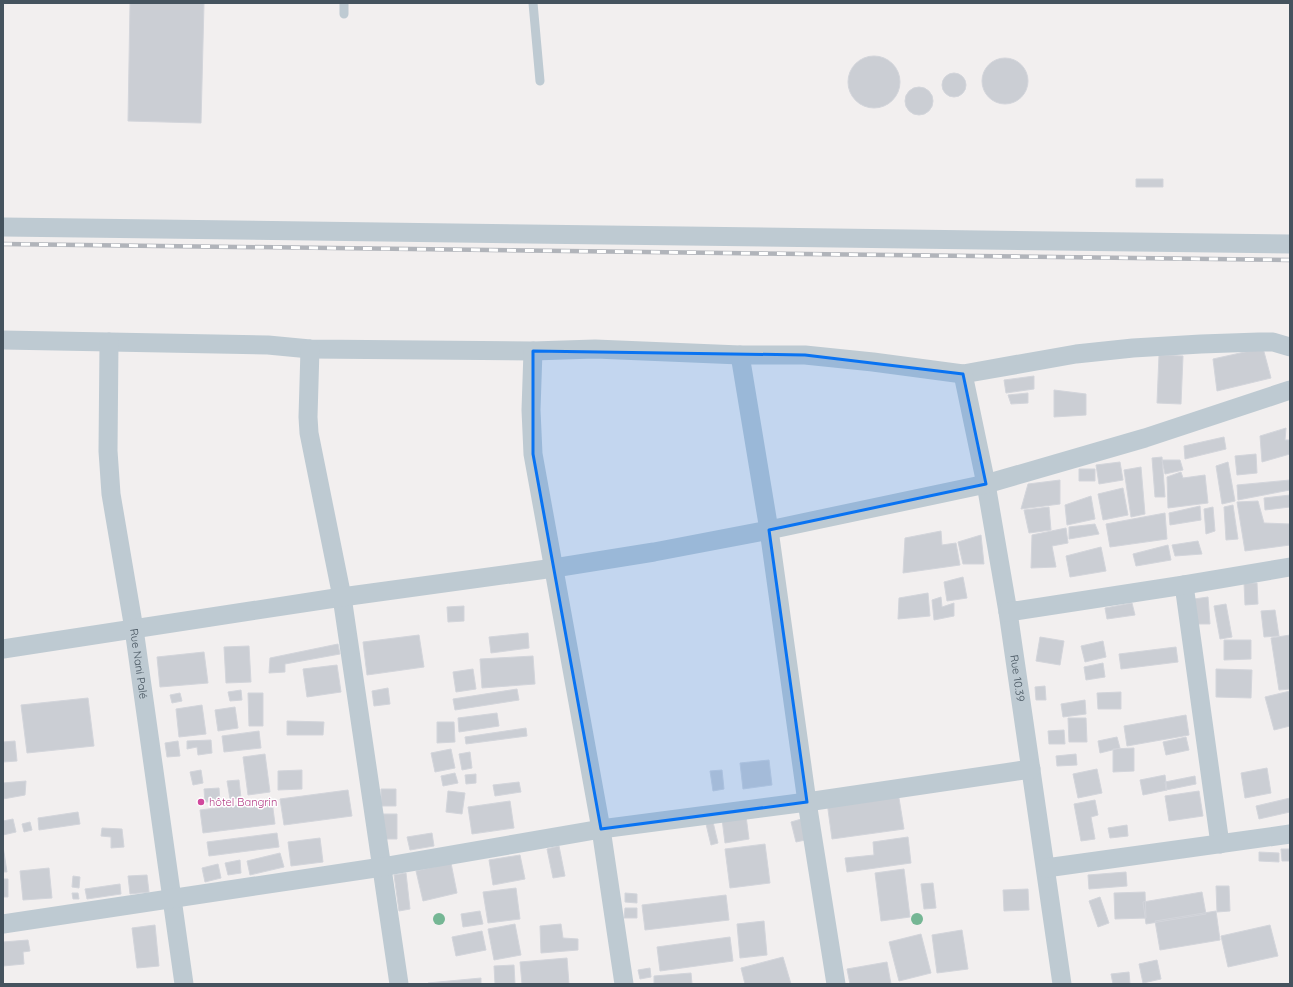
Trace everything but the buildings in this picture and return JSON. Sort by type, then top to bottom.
[{"type":"street","points":[[3,227],[1290,244]]},
{"type":"street","points":[[3,340],[268,345],[310,349],[533,351],[595,350],[805,355],[963,374],[1076,354],[1133,348],[1263,342],[1273,342],[1290,347]]},
{"type":"street","name":"Rue Nani Palé","points":[[109,342],[109,471],[111,494],[134,629],[184,984]]},
{"type":"street","points":[[310,349],[309,433],[342,598],[399,984]]},
{"type":"street","points":[[533,351],[531,410],[533,454],[601,829],[624,984]]},
{"type":"street","points":[[740,354],[769,530],[807,802],[836,984]]},
{"type":"street","name":"Rue 10.39","points":[[963,374],[986,484],[1008,612],[1062,984]]},
{"type":"street","points":[[3,649],[554,568],[654,552],[769,530],[986,484],[1145,438],[1290,390]]},
{"type":"street","points":[[1008,612],[1184,585],[1290,566]]},
{"type":"street","points":[[1184,585],[1220,844]]},
{"type":"street","points":[[3,924],[382,866],[601,829],[807,802],[1031,768]]},
{"type":"street","points":[[1046,868],[1290,834]]},
{"type":"lane","points":[[344,3],[344,14]]},
{"type":"lane","points":[[533,3],[540,81]]},
{"type":"highlighted area","points":[[533,351],[805,355],[963,374],[986,484],[769,530],[807,802],[601,829],[533,454]]},
{"type":"railway","points":[[3,244],[1290,260]]},
{"type":"place","name":"hôtel Bangrin","points":[[201,802]]}]
